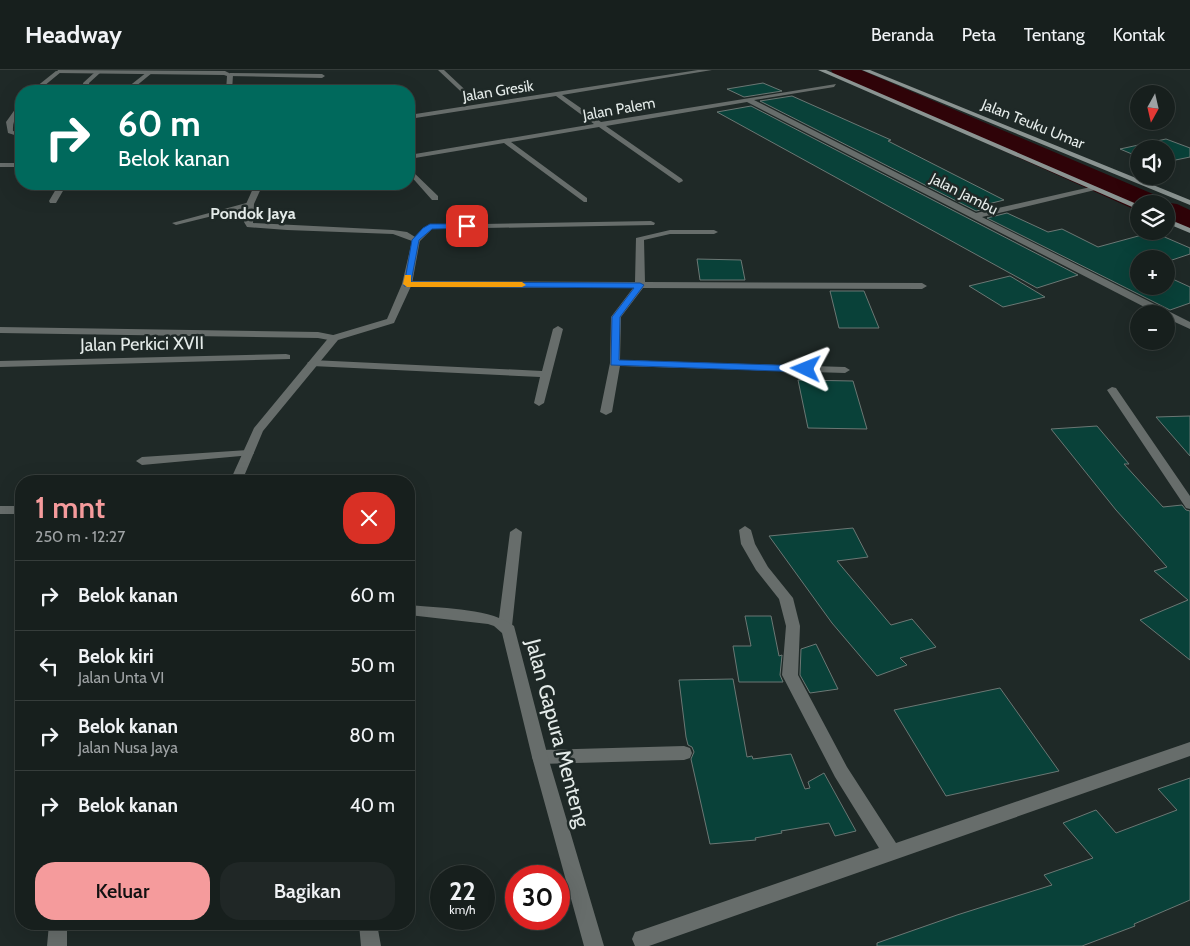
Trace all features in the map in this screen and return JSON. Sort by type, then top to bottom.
[{"type":"main road","name":"Jalan Teuku Umar","points":[[820,70],[1130,204]]},
{"type":"main road","name":"Jalan Teuku Umar","points":[[865,70],[1190,203]]},
{"type":"main road","points":[[1175,224],[1190,231]]},
{"type":"street","points":[[229,85],[230,75],[236,70]]},
{"type":"street","points":[[441,70],[474,101]]},
{"type":"street","points":[[415,110],[668,70],[678,75]]},
{"type":"street","name":"Jalan Gresik","points":[[415,116],[709,70]]},
{"type":"street","points":[[42,85],[59,71],[322,76]]},
{"type":"street","points":[[86,85],[97,72]]},
{"type":"street","points":[[133,85],[148,73]]},
{"type":"street","name":"Jalan Palem","points":[[415,156],[507,142],[834,85]]},
{"type":"street","points":[[557,94],[679,181]]},
{"type":"street","name":"Jalan Jambu","points":[[748,100],[1148,305]]},
{"type":"street","points":[[9,122],[15,114]]},
{"type":"street","points":[[9,122],[10,132],[15,133]]},
{"type":"street","points":[[0,124],[15,122]]},
{"type":"street","points":[[507,142],[584,200]]},
{"type":"street","points":[[0,165],[15,165]]},
{"type":"street","points":[[415,181],[435,198]]},
{"type":"street","points":[[975,216],[1092,188]]},
{"type":"street","points":[[53,201],[59,190]]},
{"type":"street","points":[[256,190],[250,204],[248,222],[250,225],[392,232],[404,234],[416,240]]},
{"type":"street","points":[[176,223],[250,204]]},
{"type":"street","points":[[0,330],[308,334],[334,338],[391,321],[407,284],[416,240],[430,226],[651,223]]},
{"type":"street","points":[[606,412],[615,363],[616,317],[640,285],[640,238],[670,232],[714,232]]},
{"type":"street","points":[[407,284],[922,286]]},
{"type":"street","name":"Jalan Jambu","points":[[1175,318],[1190,326]]},
{"type":"street","points":[[539,403],[558,329]]},
{"type":"street","points":[[239,475],[258,430],[334,338]]},
{"type":"street","name":"Jalan Perkici XVII","points":[[0,364],[286,357]]},
{"type":"street","points":[[312,363],[546,374]]},
{"type":"street","points":[[615,363],[845,370]]},
{"type":"street","points":[[1112,390],[1190,505]]},
{"type":"street","points":[[142,461],[248,453]]},
{"type":"street","points":[[0,510],[15,510]]},
{"type":"street","points":[[745,530],[748,544],[764,570],[786,598],[793,626],[790,675],[841,772],[892,854]]},
{"type":"street","points":[[505,626],[516,532]]},
{"type":"street","name":"Jalan Gapura Menteng","points":[[415,611],[488,620],[505,626],[512,638],[540,757],[594,946]]},
{"type":"street","points":[[642,939],[1190,750]]},
{"type":"street","points":[[540,757],[684,753]]},
{"type":"street","points":[[57,946],[58,930]]},
{"type":"street","points":[[369,930],[371,946]]},
{"type":"building","points":[[763,83],[782,91],[744,97],[727,89]]},
{"type":"building","points":[[792,96],[891,140],[888,141],[1004,200],[988,204],[995,207],[976,211],[760,101]]},
{"type":"building","points":[[751,106],[1078,275],[1037,288],[717,112]]},
{"type":"building","points":[[1175,142],[1190,148],[1190,157],[1175,160]]},
{"type":"building","points":[[1130,147],[1130,153],[1120,149]]},
{"type":"building","points":[[1007,213],[1048,232],[1062,229],[1098,247],[1130,238],[1130,240],[1172,240],[1190,248],[1190,254],[1175,259],[1175,250],[1130,250],[1130,290],[987,218]]},
{"type":"building","points":[[697,259],[741,260],[745,280],[700,280]]},
{"type":"building","points":[[1010,276],[1045,297],[1003,307],[969,286]]},
{"type":"building","points":[[1175,280],[1190,287],[1190,303],[1175,308],[1175,305],[1160,305],[1140,295],[1175,295]]},
{"type":"building","points":[[830,291],[864,291],[879,328],[839,328]]},
{"type":"building","points":[[798,380],[853,381],[867,429],[808,428]]},
{"type":"building","points":[[1190,416],[1190,456],[1156,417]]},
{"type":"building","points":[[1097,426],[1129,464],[1124,464],[1163,507],[1182,505],[1186,510],[1190,511],[1190,660],[1140,620],[1188,600],[1154,571],[1167,567],[1116,510],[1051,429]]},
{"type":"building","points":[[853,528],[868,557],[837,561],[891,625],[912,619],[936,647],[900,658],[907,665],[877,676],[832,623],[769,536]]},
{"type":"building","points":[[745,616],[771,616],[779,656],[782,655],[780,675],[783,682],[739,682],[733,646],[751,646]]},
{"type":"building","points":[[816,644],[838,689],[810,693],[800,675],[801,649]]},
{"type":"building","points":[[733,679],[747,757],[752,756],[753,759],[791,754],[805,789],[810,788],[808,782],[824,773],[856,831],[835,836],[829,823],[781,831],[782,833],[755,838],[756,840],[710,844],[691,759],[694,752],[692,747],[688,745],[686,737],[679,680]]},
{"type":"building","points":[[1000,688],[1059,771],[946,796],[894,710]]},
{"type":"building","points":[[1190,778],[1190,900],[1134,924],[1135,926],[1082,946],[877,946],[877,943],[957,915],[1052,885],[1044,875],[1093,858],[1063,823],[1096,810],[1116,833],[1177,810],[1158,789]]},
{"type":"waterway","points":[[842,70],[1130,196]]},
{"type":"waterway","points":[[1175,215],[1190,221]]},
{"type":"slow traffic","points":[[408,277],[407,284],[522,285]]},
{"type":"district","name":"Pondok Jaya","points":[[253,213]]},
{"type":"route","points":[[467,226],[430,226],[416,240],[407,284],[640,285],[616,317],[615,363],[806,369]]}]
